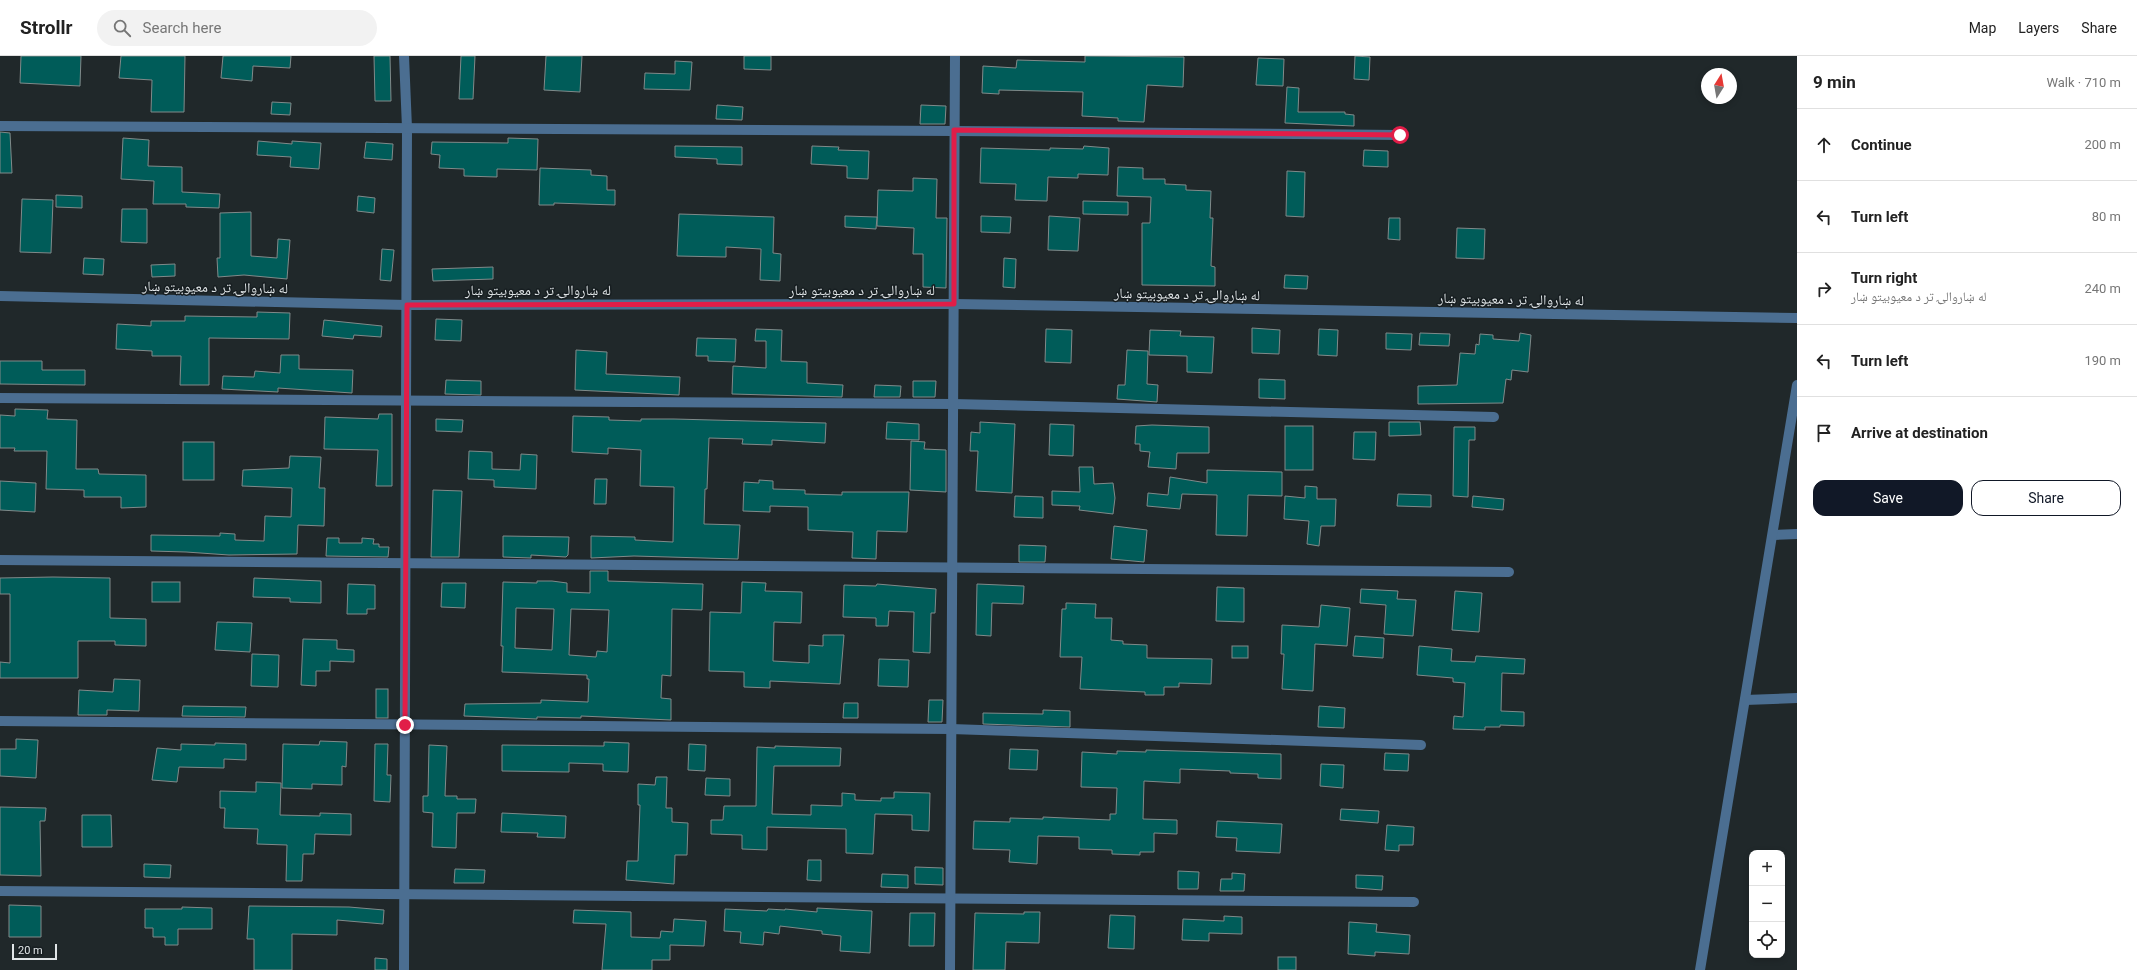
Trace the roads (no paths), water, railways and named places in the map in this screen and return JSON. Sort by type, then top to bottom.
[{"type":"street","points":[[404,56],[407,128],[404,970]]},
{"type":"street","points":[[950,970],[955,56]]},
{"type":"street","points":[[0,126],[954,130],[1400,135]]},
{"type":"street","name":"له ښاروالۍ تر د معیوبیتو ښار","points":[[0,296],[407,305],[954,304],[1797,318]]},
{"type":"street","points":[[1700,970],[1773,535],[1793,440],[1797,385]]},
{"type":"street","points":[[0,398],[953,404],[1494,417]]},
{"type":"street","points":[[1773,535],[1797,534]]},
{"type":"street","points":[[0,560],[1509,572]]},
{"type":"street","points":[[1746,700],[1797,698]]},
{"type":"street","points":[[0,722],[951,729],[1421,745]]},
{"type":"street","points":[[0,891],[1414,902]]}]
